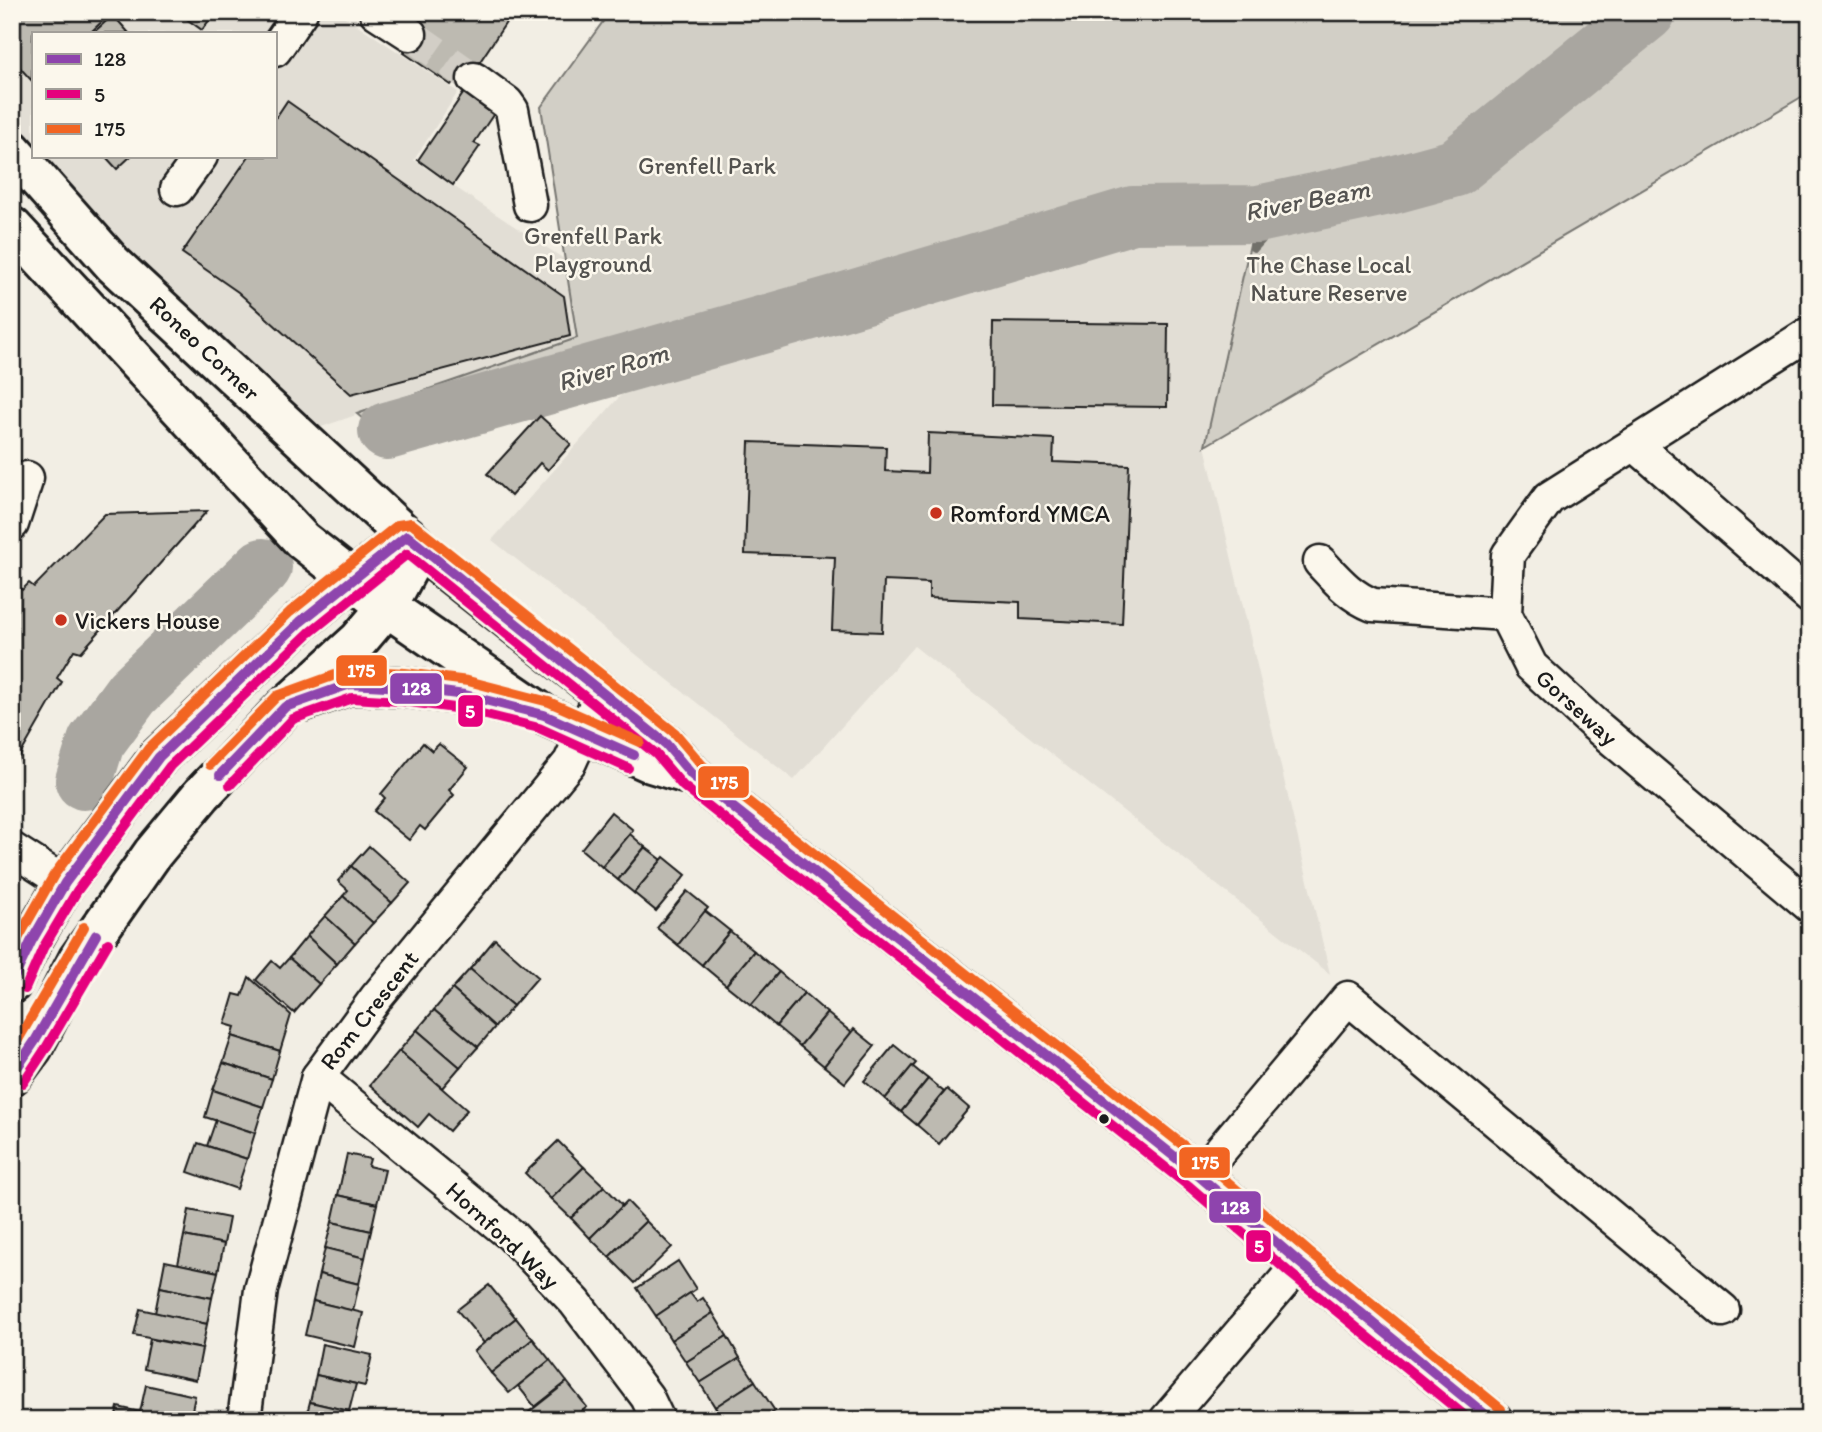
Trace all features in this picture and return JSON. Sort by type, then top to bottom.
[{"type":"main road","name":"Roneo Corner","points":[[12,150],[113,264],[413,542],[666,744],[692,775]]},
{"type":"main road","points":[[12,227],[302,540],[351,580],[544,715],[651,763],[692,775],[1199,1177],[1492,1420]]},
{"type":"main road","points":[[300,622],[311,585],[310,565],[302,540]]},
{"type":"main road","points":[[12,983],[31,942],[65,883],[159,757],[300,622],[351,580],[413,542]]},
{"type":"main road","points":[[12,1075],[33,1047],[78,960],[153,853],[202,794],[285,707],[359,640],[387,607],[413,542]]},
{"type":"main road","points":[[285,707],[350,684],[465,695],[544,715]]},
{"type":"main road","points":[[65,883],[71,884],[113,872],[153,853]]},
{"type":"street","points":[[276,49],[301,12]]},
{"type":"street","points":[[376,12],[410,34]]},
{"type":"street","points":[[474,79],[507,103],[512,110],[530,205]]},
{"type":"street","points":[[177,190],[200,158]]},
{"type":"street","name":"Gorseway","points":[[1810,332],[1549,498],[1508,555],[1505,614],[1531,666],[1594,724],[1810,906]]},
{"type":"street","points":[[1634,444],[1810,597]]},
{"type":"street","points":[[12,524],[27,478]]},
{"type":"street","points":[[1321,562],[1358,599],[1373,605],[1505,614]]},
{"type":"street","name":"Rom Crescent","points":[[244,1420],[261,1290],[318,1077],[376,998],[570,762],[601,694]]},
{"type":"street","points":[[12,849],[65,883]]},
{"type":"street","points":[[1199,1177],[1348,998],[1723,1310]]},
{"type":"street","name":"Hornford Way","points":[[318,1077],[511,1236],[575,1302],[647,1397],[658,1420]]},
{"type":"street","points":[[1166,1420],[1300,1263]]},
{"type":"shaded area","points":[[12,12],[338,12],[458,92],[414,160],[564,259],[577,339],[298,435],[12,150]]},
{"type":"shaded area","points":[[1256,221],[1205,446],[1330,974],[914,646],[794,780],[492,540],[621,395],[1127,242]]},
{"type":"green space","name":"Grenfell Park","points":[[610,12],[1810,12],[1810,92],[1205,446],[1259,204],[1190,199],[1013,240],[686,329],[373,428],[357,414],[577,338],[541,107]]},
{"type":"building","points":[[19,12],[112,12],[91,32],[32,32],[32,81],[12,59],[12,18]]},
{"type":"building","points":[[177,12],[215,12],[202,30]]},
{"type":"building","points":[[419,12],[513,12],[475,69],[467,63],[451,85],[404,53],[418,31],[410,26]]},
{"type":"building","points":[[113,15],[128,32],[94,32]]},
{"type":"building","points":[[467,88],[497,109],[474,143],[480,146],[453,185],[418,160]]},
{"type":"building","points":[[287,101],[564,296],[570,336],[351,394],[238,292],[182,253],[248,158],[276,158],[276,118]]},
{"type":"building","points":[[107,158],[129,158],[117,169]]},
{"type":"building","points":[[993,322],[1168,324],[1167,407],[992,405]]},
{"type":"building","points":[[540,416],[571,444],[548,470],[540,463],[511,496],[487,474]]},
{"type":"building","name":"Romford YMCA","points":[[928,433],[1054,439],[1053,462],[1129,465],[1122,624],[1020,619],[1020,602],[929,598],[929,583],[884,581],[882,632],[832,630],[835,557],[745,554],[749,442],[886,447],[885,471],[927,473]]},
{"type":"building","name":"Vickers House","points":[[207,511],[81,652],[74,650],[57,678],[62,682],[12,769],[12,587],[15,584],[22,590],[29,583],[34,587],[105,514]]},
{"type":"building","points":[[423,743],[432,751],[439,744],[468,767],[449,790],[454,795],[425,830],[420,826],[409,840],[374,811],[385,798],[381,794]]},
{"type":"building","points":[[611,812],[633,830],[602,867],[581,849]]},
{"type":"building","points":[[630,834],[645,847],[618,880],[602,867]]},
{"type":"building","points":[[369,846],[410,883],[392,903],[351,866]]},
{"type":"building","points":[[645,847],[662,860],[634,893],[618,880]]},
{"type":"building","points":[[664,857],[686,875],[656,911],[634,893]]},
{"type":"building","points":[[351,866],[392,903],[373,923],[343,896],[348,890],[338,881]]},
{"type":"building","points":[[687,891],[708,908],[678,945],[657,928]]},
{"type":"building","points":[[343,896],[373,923],[355,943],[325,916]]},
{"type":"building","points":[[705,911],[730,931],[702,965],[678,945]]},
{"type":"building","points":[[325,916],[355,943],[337,964],[307,936]]},
{"type":"building","points":[[730,931],[754,951],[726,985],[702,965]]},
{"type":"building","points":[[307,936],[337,964],[319,984],[289,958]]},
{"type":"building","points":[[495,939],[538,977],[513,1006],[470,969]]},
{"type":"building","points":[[754,951],[779,972],[751,1005],[726,985]]},
{"type":"building","points":[[289,958],[319,984],[294,1013],[256,980],[272,961],[280,968]]},
{"type":"building","points":[[470,969],[513,1006],[495,1027],[452,989]]},
{"type":"building","points":[[779,972],[804,993],[776,1026],[751,1005]]},
{"type":"building","points":[[249,977],[291,1015],[280,1051],[232,1036],[235,1027],[225,1024],[234,994],[242,996]]},
{"type":"building","points":[[452,989],[495,1027],[478,1047],[434,1010]]},
{"type":"building","points":[[804,993],[827,1013],[800,1046],[776,1026]]},
{"type":"building","points":[[434,1010],[478,1047],[460,1067],[417,1030]]},
{"type":"building","points":[[827,1013],[852,1033],[824,1066],[800,1046]]},
{"type":"building","points":[[854,1029],[875,1046],[845,1083],[824,1066]]},
{"type":"building","points":[[417,1030],[460,1067],[442,1088],[399,1051]]},
{"type":"building","points":[[232,1036],[280,1051],[272,1079],[223,1063]]},
{"type":"building","points":[[894,1045],[916,1063],[885,1099],[864,1081]]},
{"type":"building","points":[[399,1051],[467,1110],[449,1131],[429,1114],[418,1127],[370,1085]]},
{"type":"building","points":[[223,1063],[272,1079],[263,1107],[213,1090]]},
{"type":"building","points":[[912,1066],[928,1079],[901,1112],[885,1099]]},
{"type":"building","points":[[928,1079],[944,1092],[917,1125],[901,1112]]},
{"type":"building","points":[[947,1089],[969,1108],[939,1144],[917,1125]]},
{"type":"building","points":[[213,1090],[263,1107],[255,1133],[205,1117]]},
{"type":"building","points":[[216,1120],[255,1133],[247,1159],[207,1146]]},
{"type":"building","points":[[558,1141],[584,1167],[551,1199],[525,1173]]},
{"type":"building","points":[[198,1143],[247,1159],[237,1189],[188,1172]]},
{"type":"building","points":[[347,1154],[370,1159],[368,1166],[385,1170],[377,1204],[338,1195]]},
{"type":"building","points":[[584,1167],[604,1186],[571,1218],[551,1199]]},
{"type":"building","points":[[604,1186],[623,1206],[590,1238],[571,1218]]},
{"type":"building","points":[[338,1195],[377,1204],[371,1231],[332,1222]]},
{"type":"building","points":[[627,1201],[646,1221],[609,1257],[590,1238]]},
{"type":"building","points":[[189,1210],[229,1218],[224,1244],[184,1236]]},
{"type":"building","points":[[646,1221],[672,1247],[635,1283],[609,1257]]},
{"type":"building","points":[[332,1222],[371,1231],[365,1258],[325,1248]]},
{"type":"building","points":[[184,1236],[224,1244],[218,1272],[178,1264]]},
{"type":"building","points":[[325,1248],[365,1258],[359,1284],[319,1274]]},
{"type":"building","points":[[165,1261],[218,1272],[212,1298],[160,1287]]},
{"type":"building","points":[[678,1261],[696,1289],[656,1316],[637,1288]]},
{"type":"building","points":[[319,1274],[359,1284],[353,1311],[313,1301]]},
{"type":"building","points":[[489,1285],[516,1318],[484,1343],[457,1310]]},
{"type":"building","points":[[160,1287],[212,1298],[207,1324],[155,1313]]},
{"type":"building","points":[[690,1293],[697,1302],[703,1298],[713,1313],[671,1340],[656,1316]]},
{"type":"building","points":[[313,1301],[363,1313],[355,1347],[305,1335]]},
{"type":"building","points":[[140,1309],[207,1324],[202,1349],[134,1335]]},
{"type":"building","points":[[713,1313],[727,1336],[686,1362],[671,1340]]},
{"type":"building","points":[[516,1318],[533,1339],[491,1373],[474,1351]]},
{"type":"building","points":[[727,1336],[740,1358],[700,1383],[686,1362]]},
{"type":"building","points":[[150,1339],[202,1349],[196,1380],[144,1369]]},
{"type":"building","points":[[533,1339],[550,1360],[509,1393],[491,1373]]},
{"type":"building","points":[[322,1344],[372,1355],[365,1386],[316,1375]]},
{"type":"building","points":[[740,1358],[755,1381],[715,1407],[700,1383]]},
{"type":"building","points":[[550,1360],[567,1382],[535,1407],[518,1386]]},
{"type":"building","points":[[316,1375],[356,1384],[349,1411],[310,1402]]},
{"type":"building","points":[[755,1381],[775,1411],[762,1420],[723,1420],[715,1407]]},
{"type":"building","points":[[567,1382],[587,1407],[571,1420],[535,1420],[529,1412]]},
{"type":"building","points":[[146,1385],[195,1396],[190,1420],[176,1420],[140,1412]]},
{"type":"building","points":[[310,1402],[349,1411],[347,1420],[305,1420]]},
{"type":"building","points":[[118,1407],[140,1412],[176,1420],[115,1420]]},
{"type":"waterway","name":"River Beam","points":[[387,431],[839,303],[1133,215],[1258,214],[1389,186],[1455,168],[1647,12]]},
{"type":"waterway","points":[[1254,247],[1291,207]]},
{"type":"waterway","name":"River Rom","points":[[84,781],[96,742],[132,693],[263,567]]},
{"type":"tunnel","points":[[410,34],[474,79]]},
{"type":"transit line","name":"175","points":[[12,949],[54,875],[149,748],[290,612],[398,525],[411,523],[675,733],[702,765],[1208,1165],[1309,1252],[1501,1409]]},
{"type":"transit line","name":"128","points":[[12,982],[31,942],[65,883],[159,757],[300,622],[407,536],[666,744],[692,775],[1199,1176],[1300,1263],[1492,1420]]},
{"type":"transit line","name":"5","points":[[25,989],[43,948],[77,891],[170,766],[309,633],[407,554],[656,754],[683,786],[1190,1187],[1291,1274],[1470,1420]]},
{"type":"transit line","name":"175","points":[[210,765],[277,696],[349,670],[405,673],[468,681],[549,702],[640,742]]},
{"type":"transit line","name":"128","points":[[220,775],[285,707],[350,684],[465,695],[544,715],[634,755]]},
{"type":"transit line","name":"5","points":[[230,785],[293,719],[352,698],[462,709],[539,728],[628,768]]},
{"type":"transit line","name":"175","points":[[12,1050],[84,927]]},
{"type":"transit line","name":"128","points":[[12,1075],[35,1041],[96,935]]},
{"type":"transit line","name":"5","points":[[23,1083],[108,943]]},
{"type":"place","name":"Romford YMCA","points":[[936,513]]},
{"type":"place","name":"Vickers House","points":[[61,620]]},
{"type":"park label","name":"Grenfell Park Playground","points":[[593,249]]},
{"type":"park label","name":"The Chase Local Nature Reserve","points":[[1329,278]]}]
